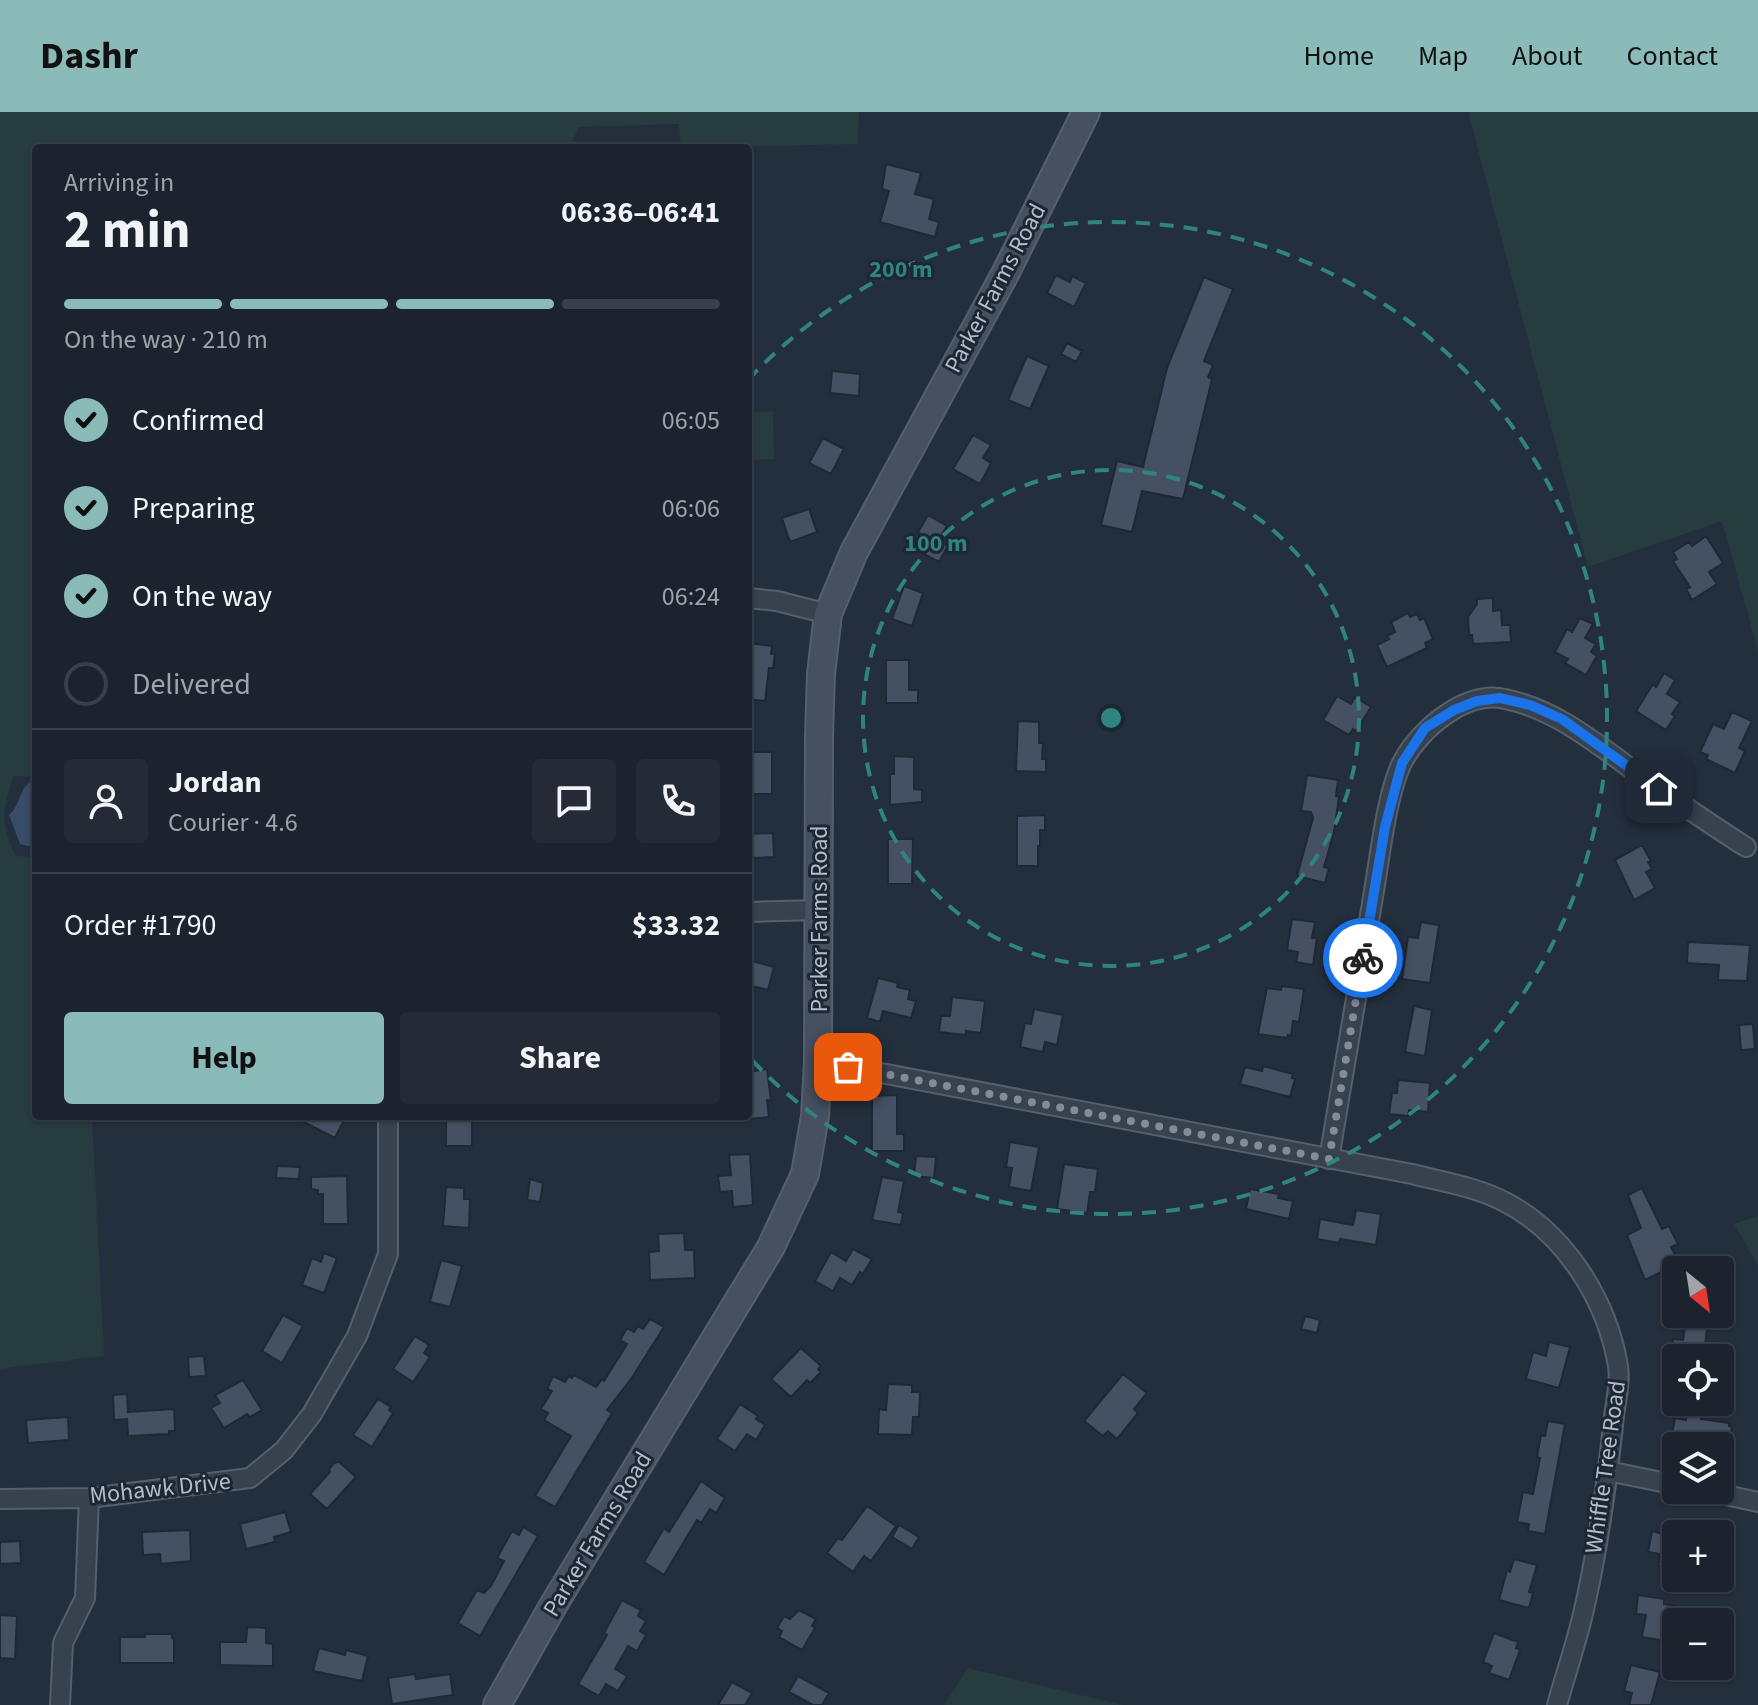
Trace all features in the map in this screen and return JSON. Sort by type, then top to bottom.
[{"type":"street","name":"Parker Farms Road","points":[[497,1705],[554,1604],[771,1247],[805,1174],[811,1151],[818,1061],[821,674],[828,614],[854,552],[1005,274],[1086,112]]},
{"type":"street","points":[[752,598],[777,601],[828,614]]},
{"type":"street","points":[[1329,1159],[1385,827],[1402,763],[1425,728],[1454,710],[1477,701],[1500,698],[1530,705],[1562,719],[1746,847]]},
{"type":"street","points":[[752,912],[818,910]]},
{"type":"street","name":"Whiffle Tree Road","points":[[818,1061],[1412,1174],[1482,1191],[1533,1219],[1557,1241],[1580,1270],[1599,1305],[1618,1369],[1608,1471],[1583,1616],[1557,1705]]},
{"type":"street","name":"Mohawk Drive","points":[[0,1499],[89,1498],[250,1478],[284,1450],[312,1414],[357,1336],[388,1254],[388,1120]]},
{"type":"street","points":[[1608,1471],[1662,1482]]},
{"type":"street","points":[[1734,1497],[1758,1502]]},
{"type":"street","points":[[60,1705],[63,1643],[85,1598],[89,1498]]},
{"type":"green space","points":[[0,112],[859,112],[858,144],[681,144],[679,124],[579,127],[571,144],[32,144],[32,777],[14,776],[4,817],[7,835],[16,856],[32,857],[32,1120],[92,1120],[104,1356],[0,1369]]},
{"type":"green space","points":[[1470,112],[1758,112],[1758,651],[1722,521],[1588,567]]},
{"type":"green space","points":[[773,411],[774,459],[752,460],[752,413]]},
{"type":"green space","points":[[1758,1216],[1758,1266],[1734,1224]]},
{"type":"green space","points":[[968,1668],[1122,1705],[944,1705]]},
{"type":"water","points":[[32,781],[32,847],[20,844],[9,815]]},
{"type":"building","points":[[886,164],[921,173],[915,194],[934,199],[929,219],[939,222],[935,237],[880,222],[889,191],[882,189]]},
{"type":"building","points":[[1056,275],[1070,282],[1072,276],[1086,283],[1074,307],[1047,293]]},
{"type":"building","points":[[1204,277],[1233,289],[1204,361],[1213,365],[1208,377],[1212,379],[1183,499],[1142,491],[1132,532],[1101,525],[1117,461],[1143,467],[1167,368]]},
{"type":"building","points":[[1067,343],[1082,351],[1076,362],[1061,354]]},
{"type":"building","points":[[1027,356],[1049,366],[1030,409],[1008,400]]},
{"type":"building","points":[[832,371],[860,374],[859,396],[830,393]]},
{"type":"building","points":[[973,435],[991,445],[983,458],[991,463],[980,484],[953,469]]},
{"type":"building","points":[[823,438],[844,449],[831,474],[809,463]]},
{"type":"building","points":[[809,509],[817,532],[790,542],[782,518]]},
{"type":"building","points":[[928,515],[947,526],[938,541],[948,546],[939,562],[913,548]]},
{"type":"building","points":[[1706,536],[1723,563],[1709,572],[1717,584],[1692,600],[1686,589],[1690,587],[1673,561],[1677,559],[1673,552],[1689,542],[1692,546]]},
{"type":"building","points":[[904,586],[923,593],[912,626],[892,619]]},
{"type":"building","points":[[1493,598],[1493,611],[1501,610],[1502,625],[1510,625],[1511,642],[1473,644],[1468,617],[1477,599]]},
{"type":"building","points":[[1408,613],[1410,617],[1417,614],[1420,620],[1424,618],[1433,639],[1425,643],[1427,648],[1387,667],[1377,645],[1395,632],[1391,622]]},
{"type":"building","points":[[1580,618],[1593,624],[1585,638],[1596,644],[1591,652],[1597,656],[1586,675],[1565,663],[1568,659],[1555,652],[1567,629],[1572,632]]},
{"type":"building","points":[[752,644],[772,646],[771,654],[775,654],[773,668],[769,668],[765,701],[752,699]]},
{"type":"building","points":[[886,660],[909,660],[909,690],[918,690],[918,703],[886,703]]},
{"type":"building","points":[[1664,673],[1675,680],[1667,694],[1680,702],[1666,730],[1636,711]]},
{"type":"building","points":[[1337,696],[1351,704],[1355,697],[1371,707],[1356,731],[1353,729],[1349,735],[1323,720]]},
{"type":"building","points":[[1732,712],[1752,721],[1739,748],[1745,751],[1735,773],[1706,759],[1708,755],[1700,752],[1713,724],[1724,729]]},
{"type":"building","points":[[1018,721],[1039,722],[1039,743],[1043,743],[1042,759],[1046,759],[1046,772],[1016,771]]},
{"type":"building","points":[[752,752],[772,752],[772,794],[752,794]]},
{"type":"building","points":[[894,756],[914,757],[914,789],[922,790],[922,802],[890,805],[890,774],[894,774]]},
{"type":"building","points":[[1307,775],[1338,780],[1336,796],[1339,797],[1334,832],[1324,867],[1329,868],[1325,883],[1297,876],[1313,818],[1311,812],[1301,811]]},
{"type":"building","points":[[1045,815],[1045,830],[1040,830],[1038,866],[1017,866],[1017,816]]},
{"type":"building","points":[[773,833],[774,857],[752,858],[752,834]]},
{"type":"building","points":[[888,839],[913,839],[912,884],[888,884]]},
{"type":"building","points":[[1642,845],[1651,861],[1648,862],[1652,869],[1646,872],[1655,888],[1634,900],[1615,860]]},
{"type":"building","points":[[1292,919],[1315,922],[1312,938],[1317,938],[1313,965],[1296,962],[1298,952],[1287,950]]},
{"type":"building","points":[[1421,922],[1439,925],[1430,983],[1402,979],[1408,937],[1418,938]]},
{"type":"building","points":[[1688,942],[1750,945],[1747,981],[1718,980],[1719,965],[1687,963]]},
{"type":"building","points":[[752,961],[774,967],[768,990],[752,986]]},
{"type":"building","points":[[878,978],[910,990],[908,999],[916,1001],[911,1018],[883,1011],[880,1022],[867,1018]]},
{"type":"building","points":[[1282,986],[1304,989],[1299,1022],[1293,1021],[1291,1036],[1287,1038],[1258,1034],[1267,988],[1281,990]]},
{"type":"building","points":[[952,997],[985,1001],[981,1033],[939,1032],[941,1016],[950,1016]]},
{"type":"building","points":[[1414,1006],[1432,1010],[1425,1056],[1405,1052]]},
{"type":"building","points":[[1034,1009],[1063,1015],[1057,1045],[1045,1042],[1043,1052],[1020,1047],[1025,1023],[1031,1024]]},
{"type":"building","points":[[1753,1024],[1755,1049],[1741,1050],[1739,1025]]},
{"type":"building","points":[[1263,1066],[1293,1074],[1292,1078],[1295,1079],[1290,1097],[1240,1084],[1245,1067],[1262,1071]]},
{"type":"building","points":[[767,1069],[771,1100],[767,1100],[769,1117],[752,1119],[752,1071]]},
{"type":"building","points":[[1398,1080],[1430,1083],[1428,1112],[1409,1110],[1408,1116],[1389,1114],[1392,1093],[1397,1093]]},
{"type":"building","points":[[897,1095],[897,1134],[904,1134],[904,1151],[872,1151],[872,1096]]},
{"type":"building","points":[[300,1120],[344,1120],[335,1138]]},
{"type":"building","points":[[446,1120],[472,1120],[472,1146],[446,1146]]},
{"type":"building","points":[[1010,1142],[1039,1147],[1031,1191],[1009,1187],[1012,1168],[1006,1167]]},
{"type":"building","points":[[750,1154],[753,1205],[733,1207],[732,1191],[720,1192],[718,1176],[731,1175],[729,1155]]},
{"type":"building","points":[[916,1156],[936,1157],[934,1178],[914,1176]]},
{"type":"building","points":[[1064,1164],[1098,1169],[1095,1192],[1090,1192],[1087,1213],[1057,1209]]},
{"type":"building","points":[[277,1166],[300,1167],[299,1179],[276,1178]]},
{"type":"building","points":[[347,1176],[348,1224],[323,1224],[323,1194],[311,1189],[311,1177]]},
{"type":"building","points":[[882,1177],[904,1181],[898,1212],[903,1213],[901,1225],[872,1220]]},
{"type":"building","points":[[530,1179],[543,1183],[540,1202],[527,1200]]},
{"type":"building","points":[[446,1187],[464,1188],[464,1199],[470,1199],[469,1228],[443,1226]]},
{"type":"building","points":[[1642,1188],[1662,1229],[1669,1226],[1678,1244],[1671,1247],[1676,1256],[1662,1256],[1662,1272],[1645,1280],[1627,1235],[1641,1228],[1628,1195]]},
{"type":"building","points":[[1250,1189],[1279,1194],[1278,1198],[1293,1201],[1289,1219],[1246,1209]]},
{"type":"building","points":[[1356,1210],[1381,1214],[1376,1245],[1317,1239],[1320,1219],[1353,1225]]},
{"type":"building","points":[[684,1233],[685,1250],[694,1250],[695,1278],[650,1280],[649,1252],[659,1251],[658,1234]]},
{"type":"building","points":[[853,1249],[872,1259],[852,1285],[840,1278],[833,1291],[815,1281],[831,1252],[846,1261]]},
{"type":"building","points":[[324,1253],[337,1258],[324,1293],[302,1285],[312,1258],[321,1262]]},
{"type":"building","points":[[441,1260],[462,1266],[450,1307],[430,1302]]},
{"type":"building","points":[[283,1315],[303,1326],[282,1363],[262,1351]]},
{"type":"building","points":[[1305,1316],[1320,1320],[1317,1333],[1301,1329]]},
{"type":"building","points":[[650,1319],[664,1327],[607,1410],[612,1413],[555,1507],[535,1496],[571,1436],[544,1420],[548,1413],[541,1409],[552,1391],[547,1389],[553,1376],[565,1382],[574,1375],[596,1387],[602,1379],[604,1381],[627,1344],[620,1340],[627,1328],[634,1332],[638,1326],[643,1329]]},
{"type":"building","points":[[1685,1328],[1707,1328],[1705,1344],[1672,1344],[1673,1339],[1683,1340]]},
{"type":"building","points":[[415,1336],[429,1345],[424,1353],[430,1357],[413,1382],[393,1369]]},
{"type":"building","points":[[1549,1342],[1570,1347],[1559,1388],[1526,1379],[1533,1352],[1546,1356]]},
{"type":"building","points":[[801,1348],[821,1366],[818,1369],[821,1372],[810,1383],[807,1380],[791,1397],[771,1379]]},
{"type":"building","points":[[204,1356],[206,1376],[189,1377],[188,1357]]},
{"type":"building","points":[[1123,1374],[1147,1393],[1134,1409],[1138,1413],[1117,1439],[1108,1431],[1103,1436],[1084,1421]]},
{"type":"building","points":[[243,1380],[262,1410],[250,1417],[247,1414],[224,1428],[211,1408],[220,1403],[215,1395]]},
{"type":"building","points":[[888,1384],[912,1385],[912,1392],[920,1392],[919,1417],[913,1417],[912,1435],[878,1434],[879,1409],[886,1410]]},
{"type":"building","points":[[127,1394],[128,1412],[174,1409],[175,1431],[128,1436],[127,1419],[114,1420],[113,1395]]},
{"type":"building","points":[[378,1399],[391,1407],[389,1410],[393,1413],[372,1447],[353,1435]]},
{"type":"building","points":[[740,1404],[765,1425],[756,1440],[747,1434],[735,1451],[717,1439]]},
{"type":"building","points":[[1686,1416],[1702,1416],[1701,1419],[1729,1423],[1731,1432],[1672,1432],[1675,1418],[1686,1420]]},
{"type":"building","points":[[68,1417],[69,1440],[28,1443],[26,1420]]},
{"type":"building","points":[[1548,1421],[1565,1424],[1545,1534],[1528,1531],[1529,1524],[1517,1522],[1523,1492],[1533,1494],[1541,1435],[1545,1436]]},
{"type":"building","points":[[339,1462],[356,1477],[327,1509],[310,1494],[334,1463]]},
{"type":"building","points":[[701,1481],[725,1498],[716,1513],[710,1509],[701,1523],[697,1520],[664,1575],[644,1562],[664,1528],[669,1532]]},
{"type":"building","points":[[867,1506],[896,1526],[871,1561],[864,1556],[853,1572],[827,1553],[838,1538],[842,1540]]},
{"type":"building","points":[[285,1512],[291,1532],[274,1537],[275,1542],[246,1549],[240,1524]]},
{"type":"building","points":[[899,1525],[919,1537],[912,1549],[892,1537]]},
{"type":"building","points":[[523,1527],[538,1536],[480,1636],[458,1623],[477,1590],[484,1593],[491,1586],[504,1561],[497,1558],[512,1531],[519,1535]]},
{"type":"building","points":[[190,1530],[191,1561],[161,1564],[160,1554],[143,1555],[142,1532]]},
{"type":"building","points":[[1652,1531],[1662,1534],[1662,1567],[1658,1566],[1661,1554],[1648,1552]]},
{"type":"building","points":[[20,1541],[21,1563],[0,1564],[0,1542]]},
{"type":"building","points":[[1514,1559],[1537,1565],[1529,1592],[1533,1593],[1529,1608],[1499,1600],[1507,1570],[1510,1572]]},
{"type":"building","points":[[1638,1595],[1664,1599],[1664,1604],[1675,1606],[1662,1608],[1662,1640],[1642,1637],[1646,1615],[1636,1614]]},
{"type":"building","points":[[622,1600],[641,1610],[638,1616],[646,1621],[640,1631],[646,1635],[637,1651],[628,1646],[615,1669],[627,1676],[618,1691],[606,1684],[599,1696],[578,1684],[607,1635],[604,1633]]},
{"type":"building","points":[[799,1610],[816,1619],[812,1626],[815,1628],[802,1650],[779,1637],[782,1631],[777,1628],[784,1616],[790,1619]]},
{"type":"building","points":[[0,1615],[17,1616],[15,1659],[0,1658]]},
{"type":"building","points":[[247,1627],[266,1628],[266,1643],[273,1644],[273,1666],[220,1665],[220,1642],[246,1642]]},
{"type":"building","points":[[1494,1633],[1518,1642],[1516,1648],[1520,1650],[1509,1680],[1489,1673],[1492,1666],[1483,1662]]},
{"type":"building","points":[[145,1634],[172,1634],[174,1663],[120,1663],[120,1637],[145,1637]]},
{"type":"building","points":[[319,1648],[345,1655],[346,1650],[368,1656],[362,1681],[313,1671]]},
{"type":"building","points":[[1631,1665],[1660,1672],[1651,1705],[1629,1705],[1632,1693],[1624,1691]]},
{"type":"building","points":[[415,1674],[416,1679],[450,1674],[453,1695],[392,1704],[388,1678]]},
{"type":"building","points":[[798,1676],[829,1693],[822,1705],[813,1705],[789,1692]]},
{"type":"building","points":[[732,1682],[752,1693],[745,1705],[718,1705]]},
{"type":"way so far","points":[[848,1067],[1329,1159],[1363,958]]},
{"type":"route","points":[[1363,958],[1385,827],[1402,763],[1425,728],[1454,710],[1477,701],[1500,698],[1530,705],[1562,719],[1659,789]]}]
